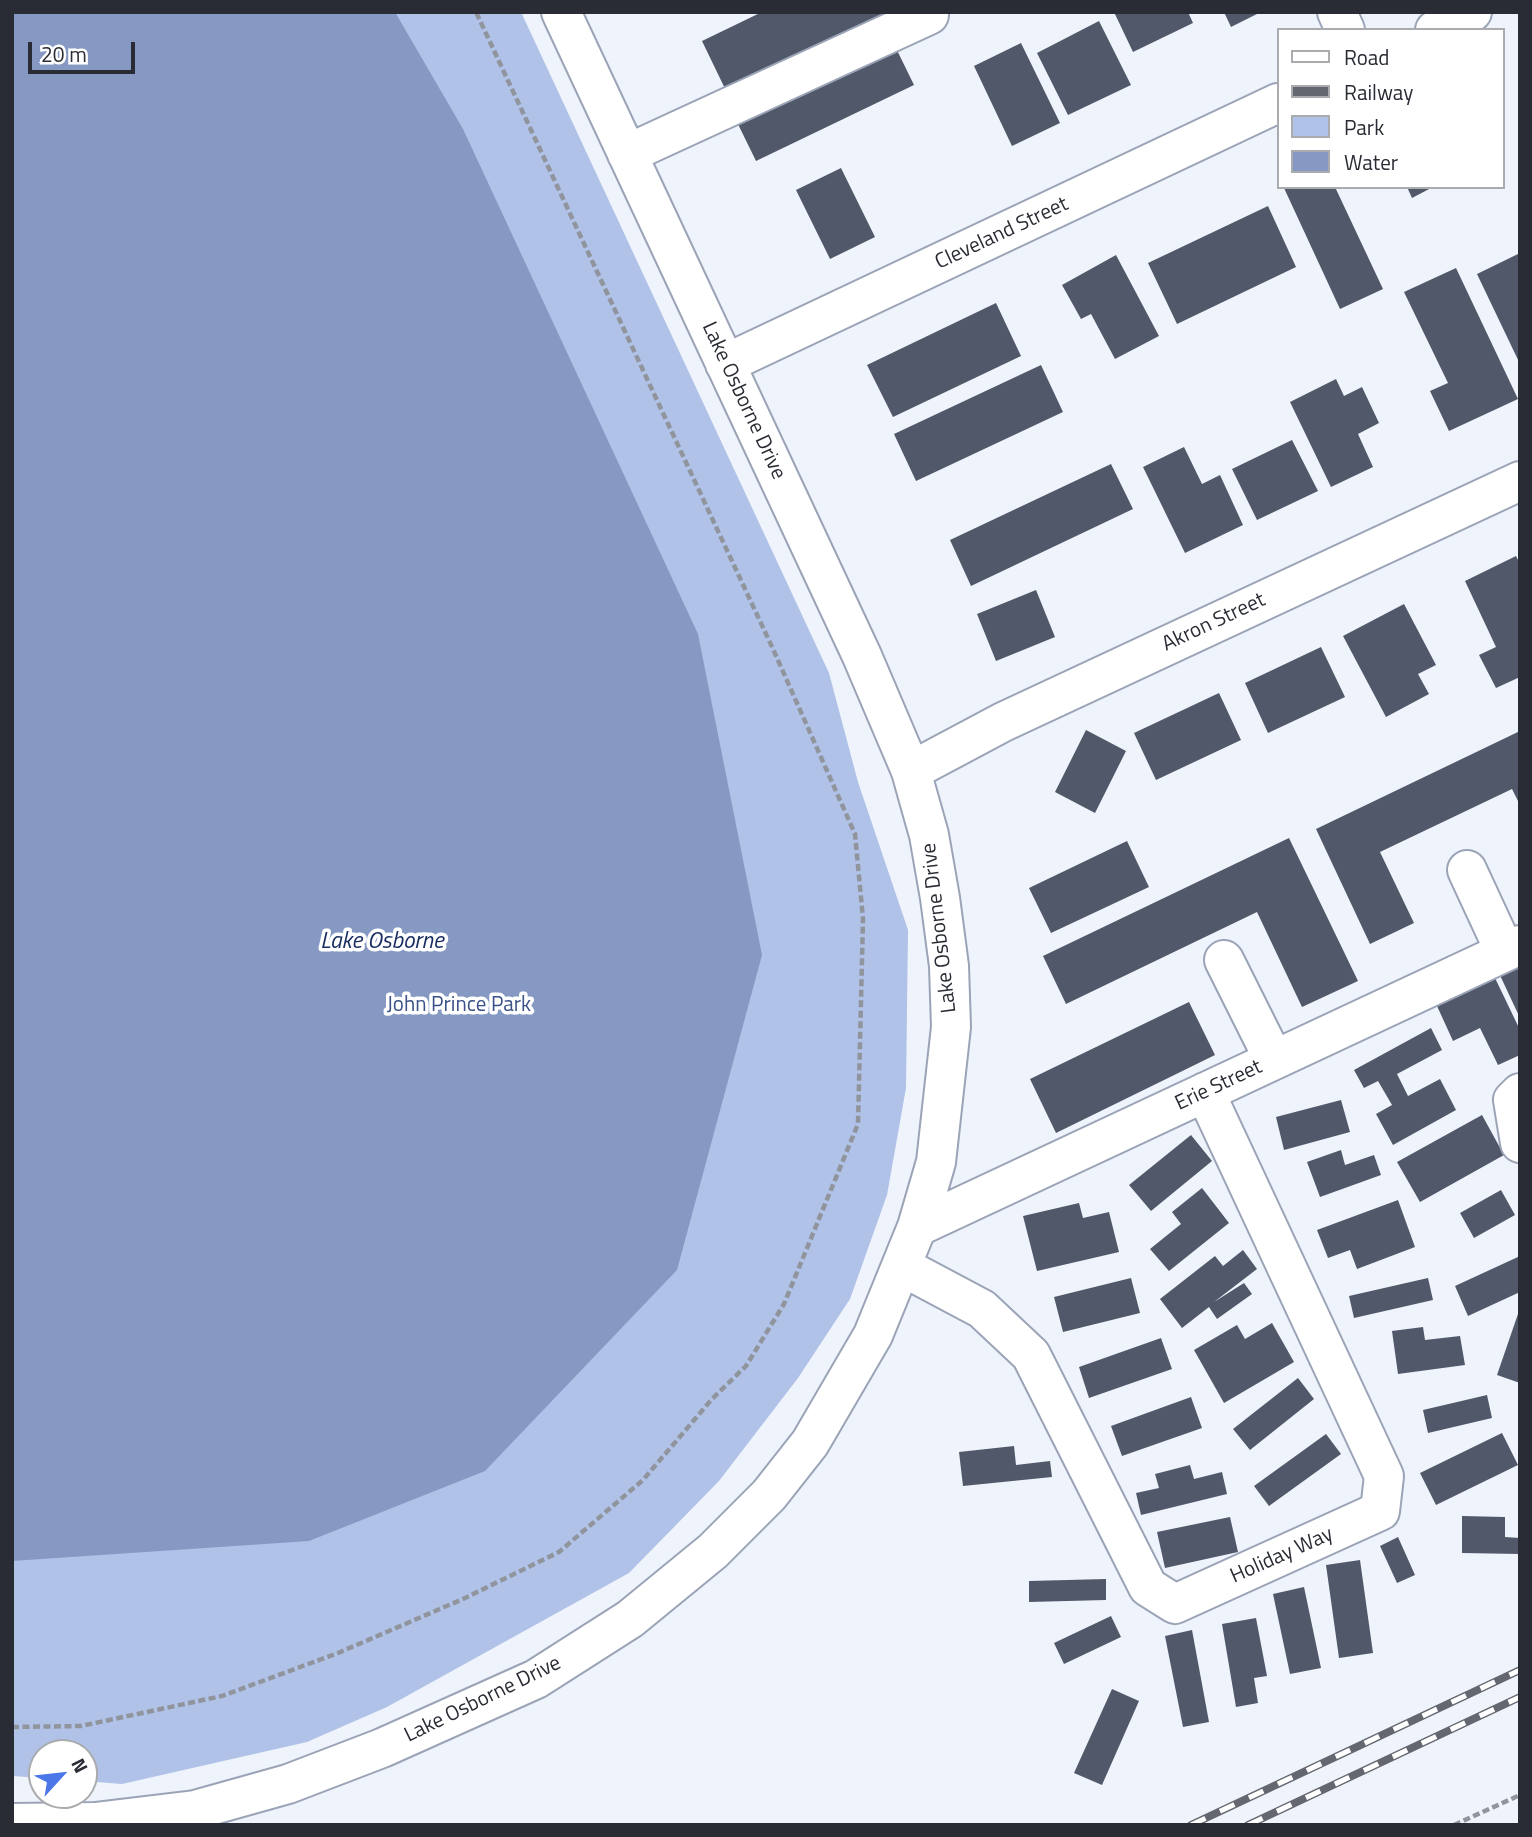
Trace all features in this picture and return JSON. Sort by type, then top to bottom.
[{"type":"street","name":"Lake Osborne Drive","points":[[12,1823],[196,1817],[382,1748],[536,1679],[630,1619],[713,1551],[769,1495],[810,1443],[873,1335],[918,1227],[936,1162],[951,1027],[940,898],[929,835],[911,771],[862,656],[561,12]]},
{"type":"street","points":[[627,154],[929,15],[928,12]]},
{"type":"street","points":[[1337,12],[1344,28]]},
{"type":"street","points":[[1439,28],[1472,12]]},
{"type":"street","name":"Cleveland Street","points":[[725,364],[1276,104]]},
{"type":"street","name":"Akron Street","points":[[911,771],[1003,722],[1520,481]]},
{"type":"street","points":[[1467,870],[1512,948]]},
{"type":"street","name":"Erie Street","points":[[918,1227],[1512,948]]},
{"type":"street","points":[[1224,960],[1274,1060]]},
{"type":"street","name":"Holiday Way","points":[[903,1267],[982,1309],[1031,1355],[1148,1587],[1175,1604],[1380,1511],[1384,1476],[1205,1092]]},
{"type":"street","points":[[1520,1093],[1513,1100],[1520,1143]]},
{"type":"path","points":[[12,1727],[81,1726],[222,1696],[338,1653],[463,1599],[559,1552],[643,1480],[712,1399],[746,1366],[784,1304],[858,1124],[863,919],[855,834],[767,636],[476,12]]},
{"type":"path","points":[[1454,1825],[1520,1795]]},
{"type":"green space","name":"Lake Osborne","points":[[12,12],[521,12],[829,673],[858,782],[908,930],[906,1088],[887,1195],[850,1299],[798,1378],[719,1481],[629,1573],[387,1707],[307,1742],[122,1784],[98,1782],[98,1739],[28,1739],[28,1777],[12,1776]]},
{"type":"water","name":"Lake Osborne","points":[[12,12],[395,12],[463,129],[698,634],[762,955],[677,1270],[485,1471],[309,1541],[12,1561]]},
{"type":"building","points":[[762,12],[912,12],[730,99],[702,41]]},
{"type":"building","points":[[1114,12],[1188,12],[1193,23],[1133,52]]},
{"type":"building","points":[[1224,12],[1261,12],[1231,27]]},
{"type":"building","points":[[1099,21],[1131,85],[1068,115],[1037,53]]},
{"type":"building","points":[[893,42],[914,85],[756,161],[735,118]]},
{"type":"building","points":[[1021,43],[1060,123],[1012,146],[974,66]]},
{"type":"building","points":[[841,168],[875,237],[830,259],[796,190]]},
{"type":"building","points":[[1284,189],[1336,189],[1383,289],[1340,309]]},
{"type":"building","points":[[1408,189],[1429,189],[1412,198]]},
{"type":"building","points":[[1268,206],[1296,267],[1177,324],[1148,263]]},
{"type":"building","points":[[1520,253],[1520,364],[1477,274]]},
{"type":"building","points":[[1116,255],[1159,336],[1115,359],[1091,314],[1081,319],[1062,285]]},
{"type":"building","points":[[1456,268],[1518,399],[1449,431],[1430,391],[1448,383],[1404,292]]},
{"type":"building","points":[[996,303],[1021,356],[893,417],[867,365]]},
{"type":"building","points":[[1041,365],[1063,412],[916,481],[894,434]]},
{"type":"building","points":[[1336,379],[1344,396],[1362,387],[1379,423],[1358,434],[1373,467],[1331,487],[1290,402]]},
{"type":"building","points":[[1292,440],[1318,491],[1257,520],[1232,469]]},
{"type":"building","points":[[1184,447],[1202,484],[1220,475],[1243,525],[1185,553],[1143,467]]},
{"type":"building","points":[[1111,464],[1133,509],[971,586],[950,540]]},
{"type":"building","points":[[1516,556],[1520,564],[1520,677],[1496,688],[1479,655],[1496,647],[1465,581]]},
{"type":"building","points":[[1036,590],[1055,637],[996,661],[977,614]]},
{"type":"building","points":[[1404,604],[1436,665],[1418,674],[1429,694],[1386,717],[1343,636]]},
{"type":"building","points":[[1321,647],[1345,697],[1268,733],[1245,683]]},
{"type":"building","points":[[1219,693],[1241,740],[1156,780],[1134,733]]},
{"type":"building","points":[[1086,730],[1126,751],[1095,813],[1055,792]]},
{"type":"building","points":[[1520,731],[1520,805],[1512,789],[1380,852],[1414,923],[1370,944],[1316,829]]},
{"type":"building","points":[[1289,838],[1358,981],[1302,1007],[1257,912],[1066,1004],[1043,956]]},
{"type":"building","points":[[1127,841],[1149,887],[1051,933],[1029,888]]},
{"type":"building","points":[[1520,961],[1520,1018],[1498,971]]},
{"type":"building","points":[[1495,978],[1520,1030],[1520,1055],[1498,1065],[1480,1028],[1453,1041],[1437,1006]]},
{"type":"building","points":[[1189,1002],[1215,1055],[1056,1133],[1030,1079]]},
{"type":"building","points":[[1431,1028],[1442,1050],[1397,1074],[1408,1096],[1440,1079],[1456,1110],[1393,1145],[1376,1114],[1392,1105],[1378,1081],[1364,1088],[1354,1070]]},
{"type":"building","points":[[1341,1100],[1350,1132],[1284,1150],[1276,1117]]},
{"type":"building","points":[[1482,1115],[1504,1155],[1420,1202],[1397,1162]]},
{"type":"building","points":[[1191,1135],[1212,1161],[1151,1211],[1129,1185]]},
{"type":"building","points":[[1341,1150],[1345,1165],[1374,1155],[1381,1175],[1320,1197],[1307,1162]]},
{"type":"building","points":[[1202,1188],[1229,1223],[1169,1271],[1150,1249],[1181,1224],[1172,1212]]},
{"type":"building","points":[[1501,1190],[1515,1215],[1474,1238],[1460,1213]]},
{"type":"building","points":[[1398,1200],[1415,1247],[1357,1269],[1350,1250],[1328,1258],[1317,1230]]},
{"type":"building","points":[[1079,1203],[1083,1218],[1109,1212],[1119,1252],[1037,1271],[1023,1216]]},
{"type":"building","points":[[1243,1250],[1257,1269],[1214,1302],[1244,1283],[1252,1294],[1217,1319],[1209,1307],[1182,1328],[1160,1299],[1215,1256],[1223,1266]]},
{"type":"building","points":[[1520,1256],[1520,1292],[1468,1316],[1455,1286]]},
{"type":"building","points":[[1131,1278],[1140,1313],[1063,1332],[1054,1297]]},
{"type":"building","points":[[1428,1278],[1433,1300],[1354,1318],[1349,1296]]},
{"type":"building","points":[[1520,1311],[1520,1383],[1497,1375]]},
{"type":"building","points":[[1272,1323],[1294,1362],[1224,1403],[1194,1350],[1237,1325],[1245,1339]]},
{"type":"building","points":[[1423,1327],[1425,1340],[1460,1336],[1465,1365],[1398,1374],[1392,1331]]},
{"type":"building","points":[[1161,1338],[1172,1369],[1089,1398],[1079,1367]]},
{"type":"building","points":[[1298,1378],[1314,1399],[1250,1450],[1233,1429]]},
{"type":"building","points":[[1487,1395],[1492,1418],[1428,1433],[1423,1410]]},
{"type":"building","points":[[1191,1397],[1202,1428],[1122,1456],[1111,1426]]},
{"type":"building","points":[[1502,1433],[1518,1465],[1436,1505],[1420,1473]]},
{"type":"building","points":[[1326,1434],[1341,1454],[1269,1506],[1254,1486]]},
{"type":"building","points":[[1014,1446],[1016,1465],[1050,1461],[1052,1477],[963,1486],[959,1452]]},
{"type":"building","points":[[1190,1465],[1194,1479],[1222,1472],[1227,1494],[1141,1515],[1136,1493],[1159,1488],[1155,1474]]},
{"type":"building","points":[[1462,1516],[1505,1517],[1505,1537],[1520,1538],[1520,1554],[1462,1553]]},
{"type":"building","points":[[1230,1517],[1238,1552],[1165,1568],[1157,1532]]},
{"type":"building","points":[[1398,1537],[1415,1575],[1397,1583],[1380,1546]]},
{"type":"building","points":[[1360,1560],[1373,1653],[1339,1658],[1326,1565]]},
{"type":"building","points":[[1106,1579],[1106,1600],[1029,1602],[1029,1581]]},
{"type":"building","points":[[1304,1587],[1321,1668],[1290,1674],[1273,1594]]},
{"type":"building","points":[[1111,1616],[1121,1637],[1064,1664],[1054,1643]]},
{"type":"building","points":[[1256,1618],[1267,1676],[1254,1678],[1258,1703],[1236,1707],[1222,1624]]},
{"type":"building","points":[[1192,1630],[1209,1722],[1183,1727],[1165,1636]]},
{"type":"building","points":[[1112,1689],[1139,1701],[1102,1785],[1074,1773]]},
{"type":"railway","points":[[1191,1825],[1520,1670]]},
{"type":"railway","points":[[1248,1825],[1520,1697]]},
{"type":"park label","name":"John Prince Park","points":[[459,1006]]}]
